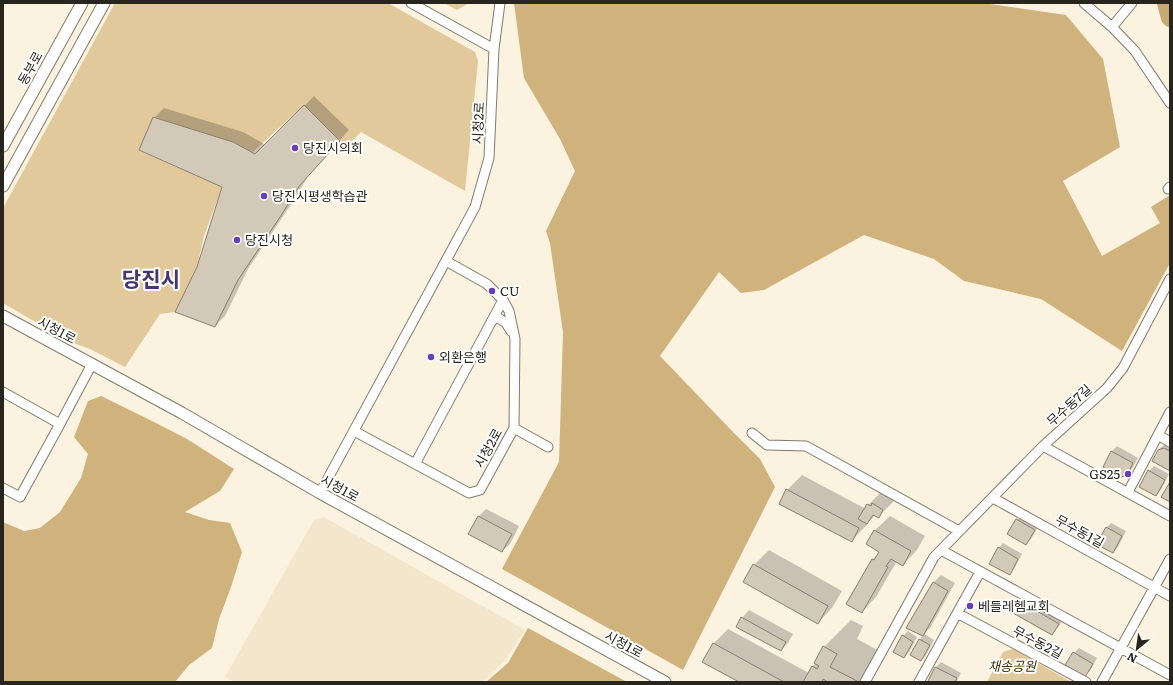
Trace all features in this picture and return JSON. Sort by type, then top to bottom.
[{"type":"street","name":"동부로","points":[[3,146],[82,3]]},
{"type":"street","points":[[3,186],[104,3]]},
{"type":"street","points":[[411,3],[494,49]]},
{"type":"street","name":"시청2로","points":[[320,492],[475,207],[489,158],[494,49],[500,3]]},
{"type":"street","points":[[1084,3],[1112,27],[1135,52],[1170,103]]},
{"type":"street","points":[[1112,27],[1132,3]]},
{"type":"street","name":"시청2로","points":[[354,431],[468,493],[480,490],[514,428],[515,338],[509,311],[503,300],[487,284],[446,261]]},
{"type":"street","name":"무수동7길","points":[[865,682],[934,557],[1043,446],[1107,388],[1123,368],[1170,279]]},
{"type":"street","points":[[416,464],[503,300]]},
{"type":"street","name":"시청1로","points":[[3,316],[182,413],[320,492],[665,682]]},
{"type":"street","points":[[492,321],[497,317],[506,322],[515,338]]},
{"type":"street","points":[[3,488],[20,497],[92,364]]},
{"type":"street","points":[[3,392],[60,424]]},
{"type":"street","points":[[1128,492],[1170,412]]},
{"type":"street","points":[[514,428],[548,447]]},
{"type":"street","points":[[752,433],[767,445],[806,446],[959,531]]},
{"type":"street","points":[[1158,435],[1170,442]]},
{"type":"street","points":[[1043,446],[1170,516]]},
{"type":"street","name":"무수동1길","points":[[993,498],[1170,596]]},
{"type":"street","points":[[941,550],[1170,675]]},
{"type":"street","points":[[1102,682],[1170,559]]},
{"type":"street","points":[[919,682],[980,572]]},
{"type":"street","name":"무수동2길","points":[[957,613],[1086,682]]},
{"type":"shaded area","points":[[514,3],[983,3],[1066,15],[1103,59],[1120,147],[1063,181],[1102,256],[1160,223],[1151,207],[1170,195],[1170,263],[1122,351],[1041,299],[964,281],[934,259],[864,235],[764,290],[741,293],[719,272],[660,356],[760,459],[775,487],[683,670],[502,569],[559,462],[563,332],[550,243],[546,231],[575,171],[560,139],[524,78]]},
{"type":"shaded area","points":[[101,396],[187,439],[234,469],[220,491],[185,512],[209,520],[230,523],[242,552],[219,619],[212,648],[189,665],[175,682],[3,682],[3,522],[24,531],[40,528],[60,512],[81,478],[88,454],[74,437],[88,401]]},
{"type":"shaded area","points":[[324,517],[525,630],[505,661],[482,682],[234,682],[225,677],[314,520]]},
{"type":"shaded area","points":[[528,628],[627,682],[486,682],[508,663]]},
{"type":"green space","points":[[115,3],[388,3],[475,52],[478,61],[465,191],[361,132],[347,147],[304,105],[253,152],[233,142],[153,117],[140,151],[222,187],[204,236],[197,267],[175,312],[160,314],[125,367],[90,349],[68,341],[3,303],[3,208]]},
{"type":"green space","points":[[444,3],[469,3],[457,10]]},
{"type":"green space","name":"채송공원","points":[[1013,649],[1071,682],[987,682],[1003,652]]},
{"type":"building","points":[[304,105],[340,141],[300,185],[238,280],[215,327],[175,312],[197,267],[222,187],[139,150],[153,117],[233,142],[255,154]]},
{"type":"building","points":[[1164,448],[1170,451],[1170,471],[1152,461],[1158,450]]},
{"type":"building","points":[[1111,451],[1133,463],[1127,475],[1121,477],[1103,467]]},
{"type":"building","points":[[1148,470],[1165,480],[1156,496],[1139,487]]},
{"type":"building","points":[[1170,482],[1170,502],[1161,497]]},
{"type":"building","points":[[786,489],[859,528],[852,542],[779,504]]},
{"type":"building","points":[[872,503],[883,510],[879,518],[873,515],[867,524],[858,519],[867,504],[871,506]]},
{"type":"building","points":[[478,516],[512,534],[502,552],[468,534]]},
{"type":"building","points":[[1016,519],[1035,530],[1026,545],[1007,534]]},
{"type":"building","points":[[1106,527],[1122,536],[1113,553],[1096,544]]},
{"type":"building","points":[[874,530],[911,551],[903,566],[891,559],[862,613],[846,604],[872,559],[874,560],[879,552],[866,544]]},
{"type":"building","points":[[998,547],[1018,559],[1010,575],[989,564]]},
{"type":"building","points":[[753,564],[828,606],[818,624],[743,582]]},
{"type":"building","points":[[933,582],[948,591],[923,636],[906,628]]},
{"type":"building","points":[[1020,601],[1059,624],[1052,635],[1013,613]]},
{"type":"building","points":[[741,617],[786,642],[781,651],[736,627]]},
{"type":"building","points":[[902,635],[913,642],[904,658],[893,652]]},
{"type":"building","points":[[919,639],[930,645],[921,661],[910,655]]},
{"type":"building","points":[[713,643],[784,682],[739,682],[702,662]]},
{"type":"building","points":[[823,646],[837,654],[830,667],[857,681],[856,682],[828,682],[823,679],[822,682],[803,682],[812,666],[817,669],[819,666],[814,663]]},
{"type":"building","points":[[1073,652],[1093,664],[1085,677],[1065,665]]},
{"type":"building","points":[[935,667],[957,678],[955,682],[928,681]]},
{"type":"waterway","points":[[1166,3],[1170,18]]},
{"type":"place","name":"당진시의회","points":[[295,148]]},
{"type":"place","name":"당진시평생학습관","points":[[264,196]]},
{"type":"place","name":"당진시청","points":[[237,240]]},
{"type":"place","name":"CU","points":[[492,291]]},
{"type":"place","name":"외환은행","points":[[431,357]]},
{"type":"place","name":"GS25","points":[[1128,474]]},
{"type":"place","name":"베들레헴교회","points":[[970,606]]},
{"type":"district","name":"당진시","points":[[151,280]]}]
